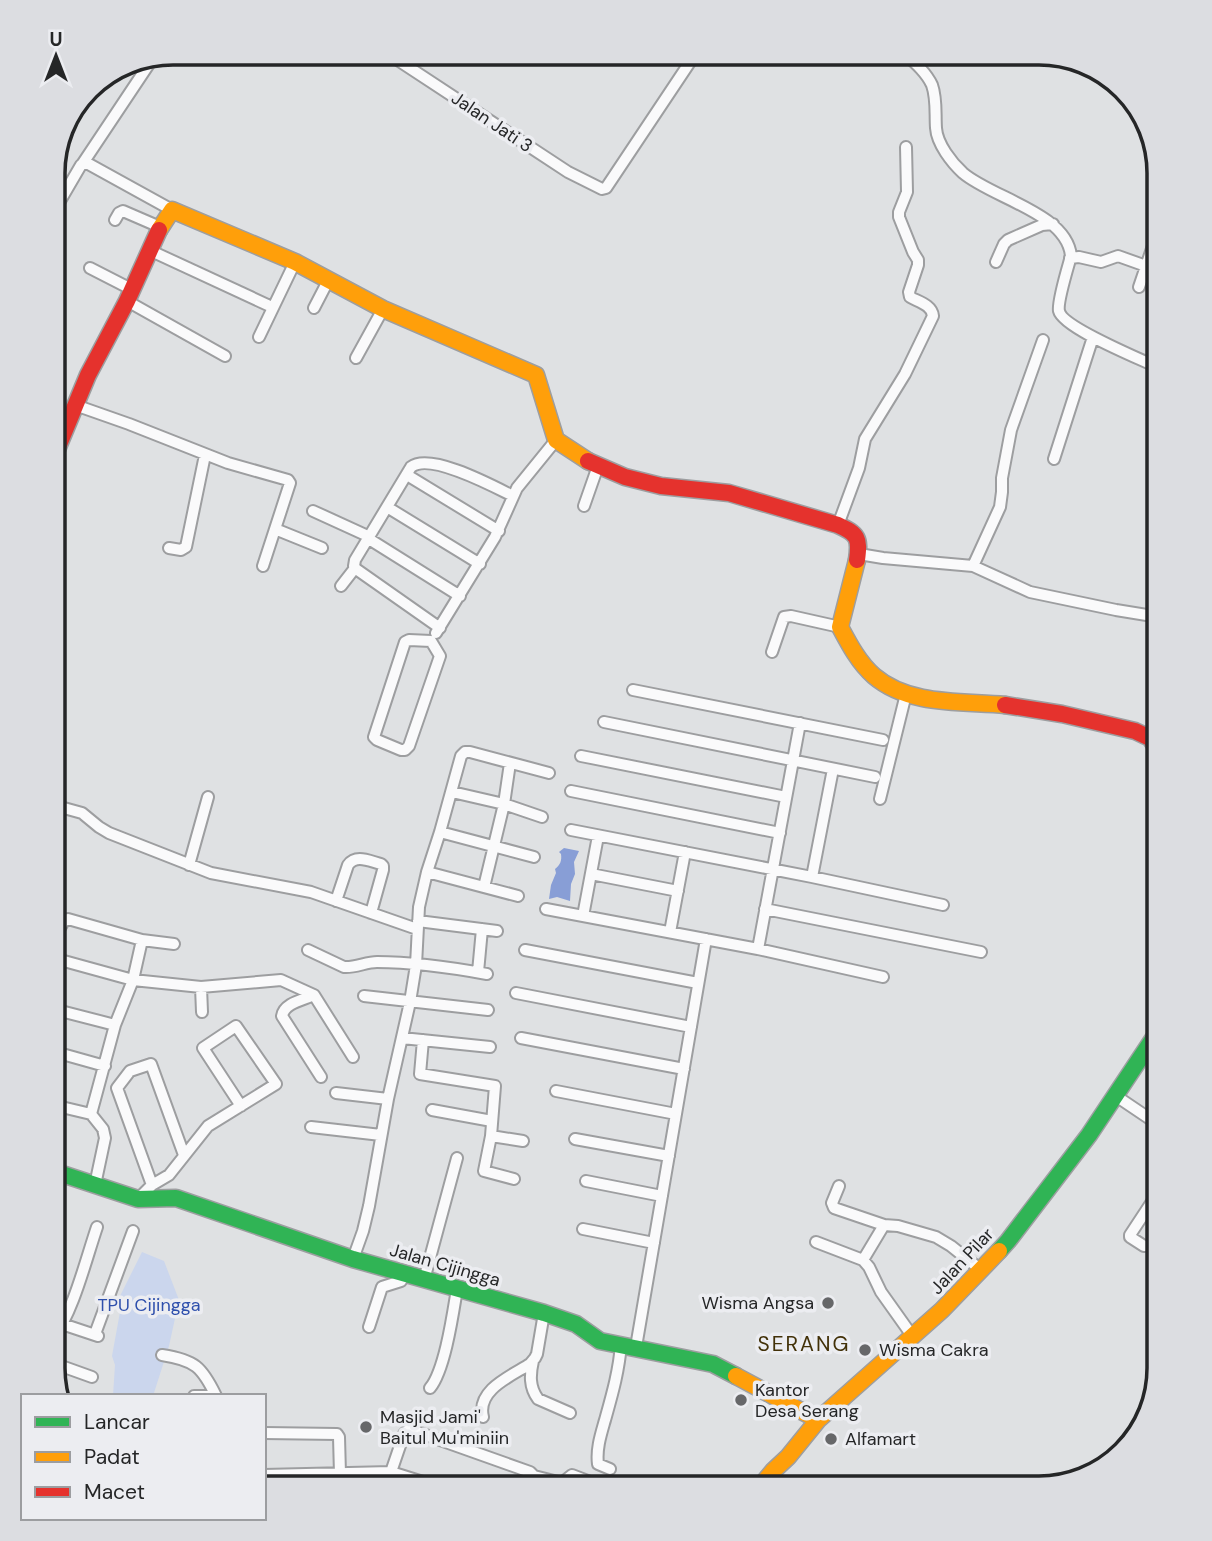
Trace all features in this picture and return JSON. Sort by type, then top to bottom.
[{"type":"street","name":"Jalan Jati 3","points":[[407,65],[568,172],[599,189],[606,188],[688,65]]},
{"type":"street","points":[[916,65],[931,84],[936,131],[951,160],[963,173],[980,184],[1053,224],[1066,240],[1070,258],[1059,310],[1061,314],[1069,323],[1093,337],[1147,362]]},
{"type":"street","points":[[65,194],[146,68]]},
{"type":"street","points":[[838,525],[859,468],[864,439],[905,374],[933,316],[930,307],[910,297],[909,292],[918,260],[899,217],[907,192],[906,147]]},
{"type":"street","points":[[83,163],[89,163],[172,210],[295,262],[383,309],[536,375],[556,440],[598,466],[625,477],[661,486],[729,492],[853,532],[857,537],[859,554],[841,627],[849,643],[881,682],[906,694],[948,702],[1004,705],[1103,723],[1147,736]]},
{"type":"street","points":[[65,430],[88,374],[160,227],[172,210]]},
{"type":"street","points":[[115,220],[123,211],[160,227]]},
{"type":"street","points":[[996,262],[1008,240],[1042,225],[1053,224]]},
{"type":"street","points":[[149,250],[272,307]]},
{"type":"street","points":[[1070,258],[1079,257],[1101,262],[1118,256],[1146,266]]},
{"type":"street","points":[[258,337],[295,262]]},
{"type":"street","points":[[1139,287],[1147,263]]},
{"type":"street","points":[[90,268],[225,356]]},
{"type":"street","points":[[314,308],[328,279]]},
{"type":"street","points":[[356,358],[383,309]]},
{"type":"street","points":[[1054,459],[1093,337]]},
{"type":"street","points":[[973,566],[1000,507],[1011,429],[1043,340]]},
{"type":"street","points":[[75,405],[205,454],[289,481],[263,566]]},
{"type":"street","points":[[431,641],[499,531],[513,496],[556,440]]},
{"type":"street","points":[[169,548],[181,550],[186,547],[205,454]]},
{"type":"street","points":[[341,586],[355,568],[355,560],[414,464],[428,463],[461,471],[513,496]]},
{"type":"street","points":[[584,506],[598,466]]},
{"type":"street","points":[[407,475],[499,531]]},
{"type":"street","points":[[387,508],[480,564]]},
{"type":"street","points":[[313,511],[370,538],[460,596]]},
{"type":"street","points":[[275,529],[322,548]]},
{"type":"street","points":[[859,554],[973,566],[1030,592],[1147,615]]},
{"type":"street","points":[[355,568],[440,628]]},
{"type":"street","points":[[772,652],[784,617],[791,615],[841,627]]},
{"type":"street","points":[[431,641],[440,656],[439,661],[409,746],[401,750],[377,740],[375,733],[405,642],[431,641]]},
{"type":"street","points":[[633,690],[883,740]]},
{"type":"street","points":[[880,799],[906,694]]},
{"type":"street","points":[[604,722],[875,777]]},
{"type":"street","points":[[758,949],[800,723]]},
{"type":"street","points":[[353,1259],[369,1206],[388,1099],[410,1002],[416,965],[419,906],[461,756],[470,752],[550,772]]},
{"type":"street","points":[[581,756],[786,797]]},
{"type":"street","points":[[484,887],[504,804],[510,763]]},
{"type":"street","points":[[812,877],[833,769]]},
{"type":"street","points":[[571,791],[780,832]]},
{"type":"street","points":[[452,792],[504,804],[542,817]]},
{"type":"street","points":[[189,865],[208,797]]},
{"type":"street","points":[[65,808],[82,813],[109,833],[211,873],[311,892],[371,913],[418,925],[497,931]]},
{"type":"street","points":[[571,830],[943,905]]},
{"type":"street","points":[[440,832],[534,857]]},
{"type":"street","points":[[583,916],[598,835]]},
{"type":"street","points":[[670,932],[685,852]]},
{"type":"street","points":[[336,901],[348,865],[352,861],[356,858],[381,864],[383,870],[371,913]]},
{"type":"street","points":[[428,872],[518,897]]},
{"type":"street","points":[[591,874],[678,891]]},
{"type":"street","points":[[546,909],[758,949],[883,977]]},
{"type":"street","points":[[765,909],[981,952]]},
{"type":"street","points":[[65,921],[68,919],[142,940],[174,944]]},
{"type":"street","points":[[307,950],[349,967],[375,962],[482,973],[482,929]]},
{"type":"street","points":[[610,1469],[598,1464],[599,1443],[629,1346],[654,1243],[706,939]]},
{"type":"street","points":[[91,1114],[115,1025],[133,980],[142,940]]},
{"type":"street","points":[[526,950],[698,983]]},
{"type":"street","points":[[65,961],[133,980],[201,987],[277,979],[285,981],[314,995],[353,1057]]},
{"type":"street","points":[[201,987],[202,1012]]},
{"type":"street","points":[[516,993],[691,1027]]},
{"type":"street","points":[[314,995],[286,1007],[282,1016],[321,1077]]},
{"type":"street","points":[[364,996],[488,1010]]},
{"type":"street","points":[[65,1012],[115,1025]]},
{"type":"street","points":[[138,1199],[152,1185],[169,1175],[208,1126],[241,1106],[276,1084],[236,1026],[203,1048],[241,1106]]},
{"type":"street","points":[[402,1038],[490,1047]]},
{"type":"street","points":[[521,1038],[684,1069]]},
{"type":"street","points":[[423,1040],[420,1074],[495,1086],[485,1171],[514,1179]]},
{"type":"street","name":"Jalan Pilar","points":[[768,1476],[818,1420],[913,1336],[981,1270],[1021,1224],[1089,1135],[1147,1050]]},
{"type":"street","points":[[65,1055],[105,1066]]},
{"type":"street","points":[[152,1185],[117,1088],[130,1070],[151,1064],[184,1155]]},
{"type":"street","points":[[556,1091],[676,1114]]},
{"type":"street","points":[[336,1093],[388,1099]]},
{"type":"street","points":[[1116,1096],[1147,1116]]},
{"type":"street","points":[[65,1108],[91,1114],[103,1129],[105,1138],[95,1185]]},
{"type":"street","points":[[432,1110],[492,1121]]},
{"type":"street","points":[[311,1127],[381,1135]]},
{"type":"street","points":[[491,1136],[523,1141]]},
{"type":"street","points":[[575,1139],[669,1156]]},
{"type":"street","points":[[425,1280],[457,1158]]},
{"type":"street","name":"Jalan Cijingga","points":[[65,1175],[138,1199],[176,1198],[353,1259],[544,1313],[576,1324],[600,1341],[719,1367],[818,1420]]},
{"type":"street","points":[[586,1181],[662,1196]]},
{"type":"street","points":[[839,1186],[832,1207],[884,1225],[898,1226],[936,1237],[981,1270]]},
{"type":"street","points":[[1144,1246],[1130,1235],[1147,1210]]},
{"type":"street","points":[[863,1260],[884,1225]]},
{"type":"street","points":[[65,1316],[97,1227]]},
{"type":"street","points":[[583,1229],[654,1243]]},
{"type":"street","points":[[65,1325],[97,1335],[133,1231]]},
{"type":"street","points":[[816,1242],[863,1260],[881,1292],[913,1336]]},
{"type":"street","points":[[369,1327],[382,1287],[401,1281],[405,1274]]},
{"type":"street","points":[[430,1388],[443,1357],[457,1289]]},
{"type":"street","points":[[544,1313],[530,1377],[538,1399],[570,1413]]},
{"type":"street","points":[[162,1355],[198,1366],[207,1379],[212,1394]]},
{"type":"street","points":[[483,1417],[482,1409],[490,1390],[533,1361]]},
{"type":"street","points":[[65,1368],[92,1377]]},
{"type":"street","points":[[391,1472],[404,1434],[409,1429],[530,1472],[534,1476]]},
{"type":"street","points":[[266,1433],[337,1434],[340,1474]]},
{"type":"street","points":[[266,1475],[391,1472],[403,1476]]},
{"type":"green space","name":"TPU Cijingga","points":[[142,1252],[164,1261],[179,1300],[169,1346],[154,1394],[113,1394],[115,1365],[112,1356],[120,1312],[120,1296]]},
{"type":"water","points":[[564,848],[579,851],[574,862],[575,874],[571,884],[570,901],[557,897],[549,899],[555,869],[561,861],[559,852]]},
{"type":"traffic: fast","points":[[999,1251],[1089,1135],[1147,1048]]},
{"type":"traffic: fast","points":[[65,1175],[138,1199],[176,1198],[353,1259],[544,1313],[576,1324],[600,1341],[713,1364],[736,1376]]},
{"type":"traffic: slow","points":[[159,230],[172,210],[295,262],[383,309],[536,375],[556,440],[588,461]]},
{"type":"traffic: slow","points":[[857,560],[840,627],[855,653],[874,676],[888,686],[919,697],[1005,705]]},
{"type":"traffic: slow","points":[[769,1476],[818,1420],[942,1310],[999,1251]]},
{"type":"traffic: slow","points":[[736,1376],[818,1420]]},
{"type":"traffic: jam","points":[[65,430],[88,375],[127,301],[159,230]]},
{"type":"traffic: jam","points":[[588,461],[625,477],[661,486],[729,493],[838,525],[854,534],[858,542],[857,560]]},
{"type":"traffic: jam","points":[[1005,705],[1062,714],[1135,731],[1147,737]]},
{"type":"place","name":"Wisma Angsa","points":[[828,1303]]},
{"type":"place","name":"Wisma Cakra","points":[[865,1350]]},
{"type":"place","name":"Kantor Desa Serang","points":[[741,1400]]},
{"type":"place","name":"Masjid Jami' Baitul Mu'miniin","points":[[366,1427]]},
{"type":"place","name":"Alfamart","points":[[831,1439]]},
{"type":"district","name":"SERANG","points":[[804,1344]]}]
